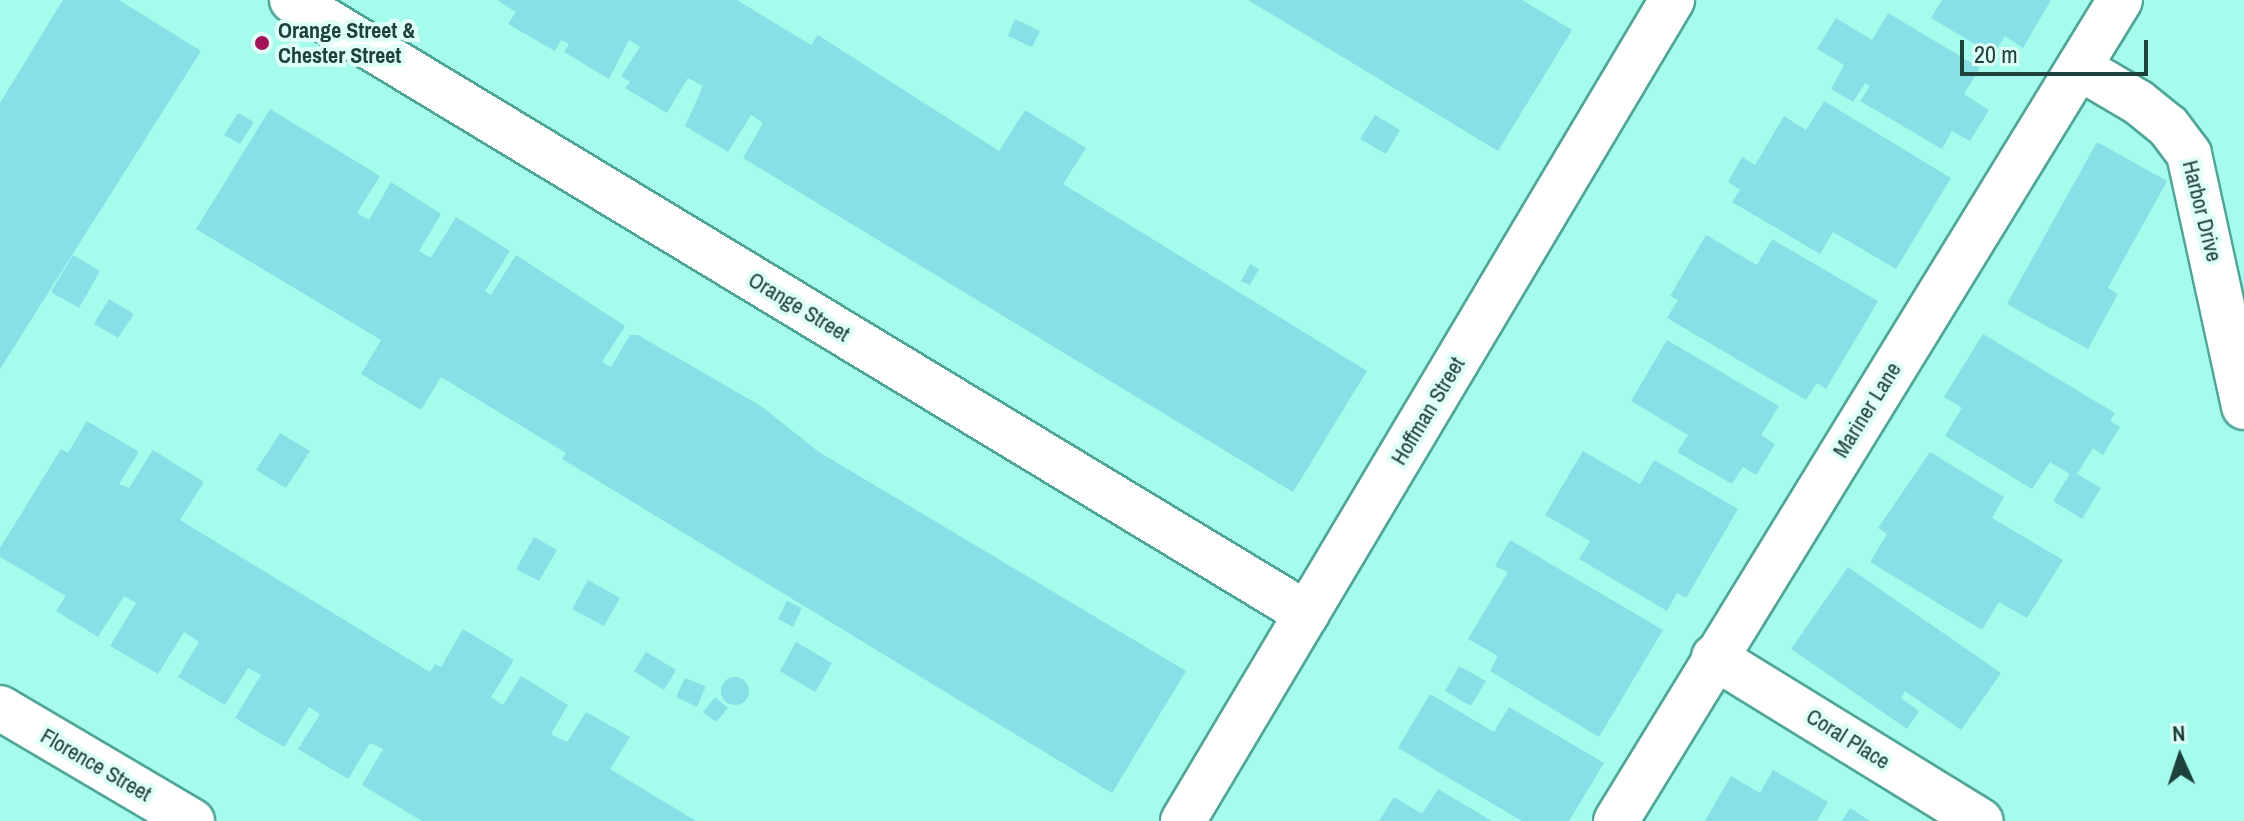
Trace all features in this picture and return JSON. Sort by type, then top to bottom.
[{"type":"street","name":"Orange Street","points":[[292,0],[1307,614]]},
{"type":"street","name":"Hoffman Street","points":[[1183,821],[1672,0]]},
{"type":"street","name":"Mariner Lane","points":[[1616,821],[2120,0]]},
{"type":"street","name":"Harbor Drive","points":[[2080,68],[2138,102],[2168,126],[2189,154],[2244,407]]},
{"type":"street","name":"Coral Place","points":[[1714,657],[1981,821]]},
{"type":"street","name":"Florence Street","points":[[0,708],[192,821]]},
{"type":"building","points":[[63,0],[119,0],[201,51],[0,369],[0,103]]},
{"type":"building","points":[[497,0],[737,0],[811,45],[818,35],[999,151],[1025,110],[1086,148],[1063,184],[1367,371],[1293,492],[743,158],[763,123],[751,115],[728,152],[685,126],[703,86],[688,78],[667,113],[625,88],[630,82],[621,76],[640,47],[629,40],[609,79],[564,52],[569,44],[561,40],[555,51],[508,24],[516,12]]},
{"type":"building","points":[[1248,0],[1522,0],[1572,30],[1498,151]]},
{"type":"building","points":[[1942,0],[2051,0],[2023,48],[2005,36],[1993,55],[1931,18]]},
{"type":"building","points":[[1888,13],[1980,68],[1964,94],[1989,110],[1970,141],[1952,131],[1942,149],[1860,101],[1870,86],[1865,83],[1853,102],[1831,89],[1844,65],[1817,49],[1836,18],[1872,40]]},
{"type":"building","points":[[1015,19],[1040,31],[1032,47],[1008,36]]},
{"type":"building","points":[[1824,101],[1951,178],[1896,269],[1833,232],[1820,254],[1732,202],[1740,190],[1728,182],[1742,157],[1755,165],[1784,116],[1806,130]]},
{"type":"building","points":[[270,109],[380,176],[357,213],[369,220],[391,182],[441,214],[419,251],[431,258],[456,217],[510,251],[485,291],[491,295],[516,255],[625,326],[602,362],[611,367],[630,335],[638,335],[761,406],[819,452],[1186,671],[1112,793],[562,459],[566,453],[441,377],[421,410],[361,374],[381,340],[196,229]]},
{"type":"building","points":[[238,113],[254,122],[240,144],[224,135]]},
{"type":"building","points":[[1375,115],[1400,130],[1386,154],[1360,139]]},
{"type":"building","points":[[2097,142],[2167,181],[2108,288],[2118,294],[2088,349],[2007,304]]},
{"type":"building","points":[[1706,235],[1757,265],[1772,239],[1878,301],[1826,389],[1817,383],[1806,400],[1667,318],[1678,300],[1670,296]]},
{"type":"building","points":[[73,255],[100,271],[79,308],[51,292]]},
{"type":"building","points":[[1250,264],[1259,269],[1250,285],[1241,281]]},
{"type":"building","points":[[109,299],[134,314],[118,338],[94,324]]},
{"type":"building","points":[[1983,334],[2115,413],[2110,421],[2120,427],[2103,455],[2093,448],[2077,474],[2101,488],[2082,519],[2053,501],[2070,474],[2050,462],[2032,489],[1945,436],[1962,408],[1944,397]]},
{"type":"building","points":[[1667,340],[1779,406],[1761,435],[1775,444],[1756,475],[1743,467],[1732,484],[1677,452],[1688,435],[1631,401]]},
{"type":"building","points":[[87,421],[139,452],[119,484],[129,488],[153,450],[204,482],[180,520],[430,672],[435,664],[441,667],[463,629],[514,660],[491,697],[503,705],[521,676],[568,705],[551,734],[567,742],[586,712],[630,737],[610,769],[696,821],[422,821],[362,785],[383,749],[370,743],[348,779],[298,749],[320,714],[309,707],[284,747],[235,718],[261,675],[248,668],[225,705],[178,677],[199,642],[184,632],[158,674],[110,646],[136,603],[124,596],[98,637],[56,611],[66,596],[0,557],[0,548],[61,449],[68,453]]},
{"type":"building","points":[[280,433],[310,451],[286,488],[256,470]]},
{"type":"building","points":[[1583,451],[1640,484],[1654,460],[1738,509],[1686,598],[1677,593],[1667,611],[1579,559],[1590,541],[1545,515]]},
{"type":"building","points":[[1930,452],[2004,497],[1992,518],[2063,560],[2027,618],[1999,602],[1982,630],[1870,562],[1887,534],[1878,528]]},
{"type":"building","points":[[534,537],[557,550],[539,581],[516,569]]},
{"type":"building","points":[[1510,540],[1663,630],[1599,737],[1490,671],[1498,656],[1468,639],[1508,572],[1495,566]]},
{"type":"building","points":[[1848,567],[2001,673],[1961,730],[1905,691],[1901,698],[1919,711],[1907,729],[1791,649]]},
{"type":"building","points":[[588,580],[620,598],[604,626],[572,609]]},
{"type":"building","points":[[787,601],[802,608],[793,627],[778,619]]},
{"type":"building","points":[[796,642],[832,663],[815,692],[780,671]]},
{"type":"building","points":[[646,652],[676,670],[664,690],[634,671]]},
{"type":"building","points":[[1459,666],[1486,681],[1471,706],[1445,691]]},
{"type":"building","points":[[735,677],[745,681],[749,691],[745,701],[735,705],[725,701],[721,691],[725,681]]},
{"type":"building","points":[[685,678],[706,686],[697,707],[676,697]]},
{"type":"building","points":[[1430,694],[1494,732],[1509,707],[1604,763],[1569,821],[1522,821],[1398,748]]},
{"type":"building","points":[[715,697],[728,708],[716,722],[703,712]]},
{"type":"building","points":[[1773,770],[1828,802],[1817,821],[1705,821],[1731,776],[1760,793]]},
{"type":"building","points":[[1438,789],[1492,821],[1379,821],[1394,797],[1422,814]]},
{"type":"building","points":[[1850,808],[1870,821],[1842,821]]},
{"type":"place","name":"Orange Street & Chester Street","points":[[262,43]]}]
